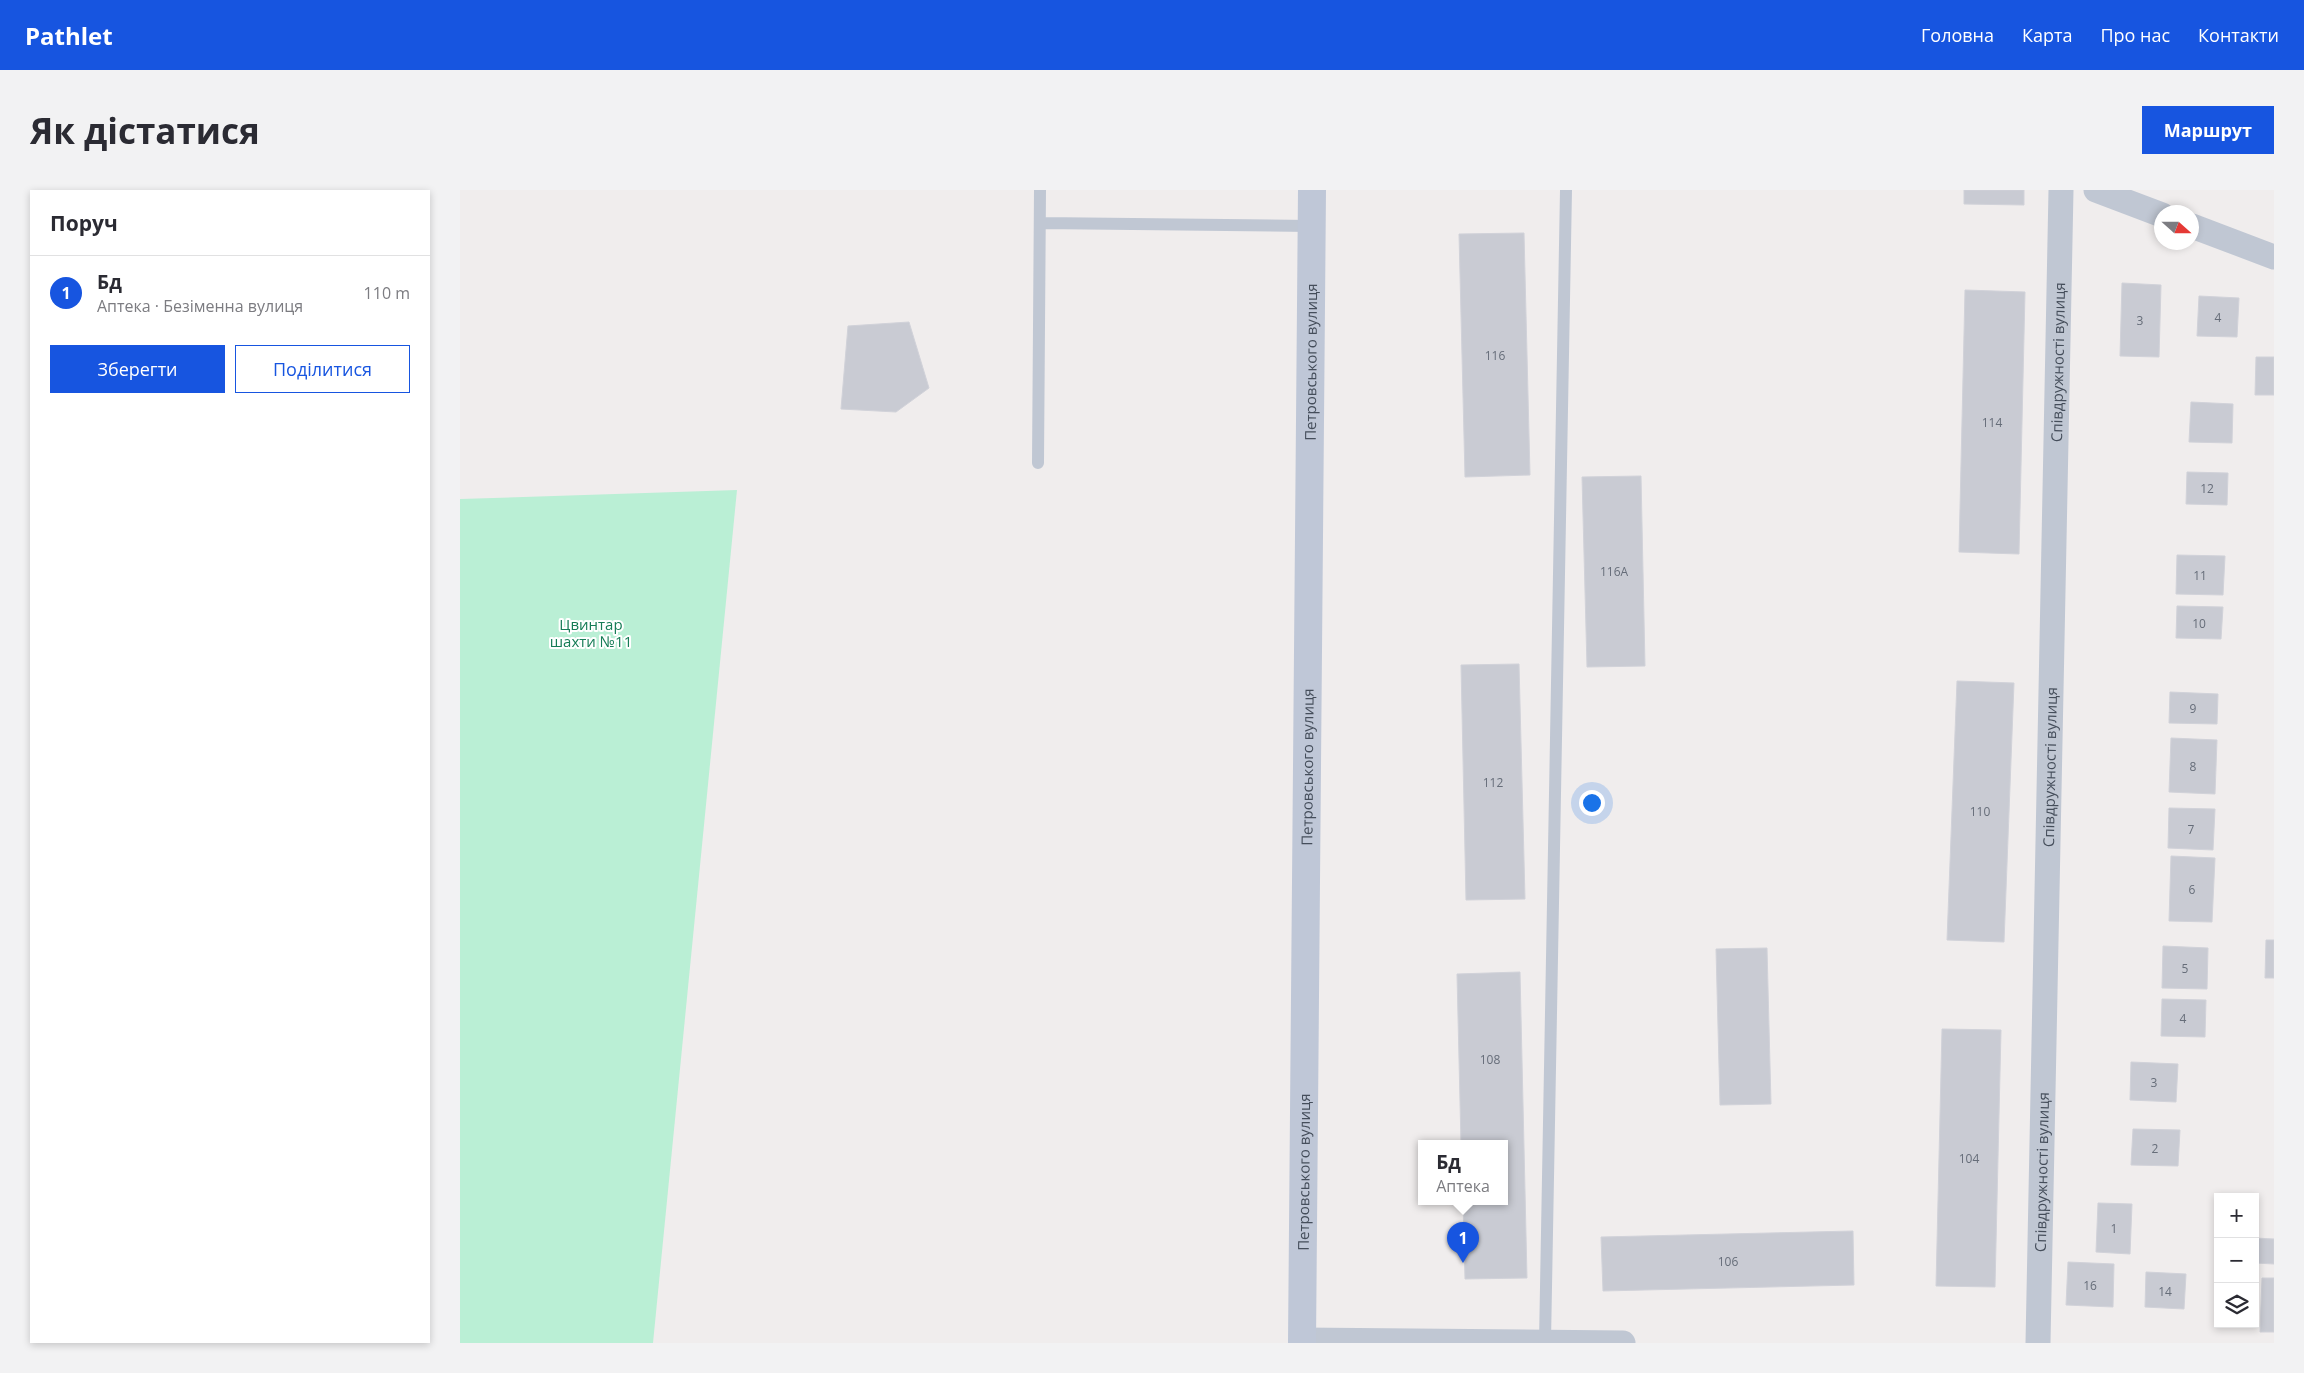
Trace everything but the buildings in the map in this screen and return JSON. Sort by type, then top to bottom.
[{"type":"main road","name":"Петровського вулиця","points":[[1302,1341],[1312,190]]},
{"type":"street","name":"Співдружності вулиця","points":[[2038,1343],[2061,190]]},
{"type":"street","points":[[2096,190],[2154,212]]},
{"type":"street","points":[[2199,229],[2274,257]]},
{"type":"street","points":[[1302,1341],[1622,1343]]},
{"type":"lane","points":[[1038,463],[1040,190]]},
{"type":"lane","points":[[1545,1342],[1566,190]]},
{"type":"lane","points":[[1040,223],[1311,226]]},
{"type":"green space","name":"Цвинтар шахти №11","points":[[737,490],[653,1343],[460,1343],[460,499]]},
{"type":"place","name":"Бд","points":[[1463,1263]]}]
